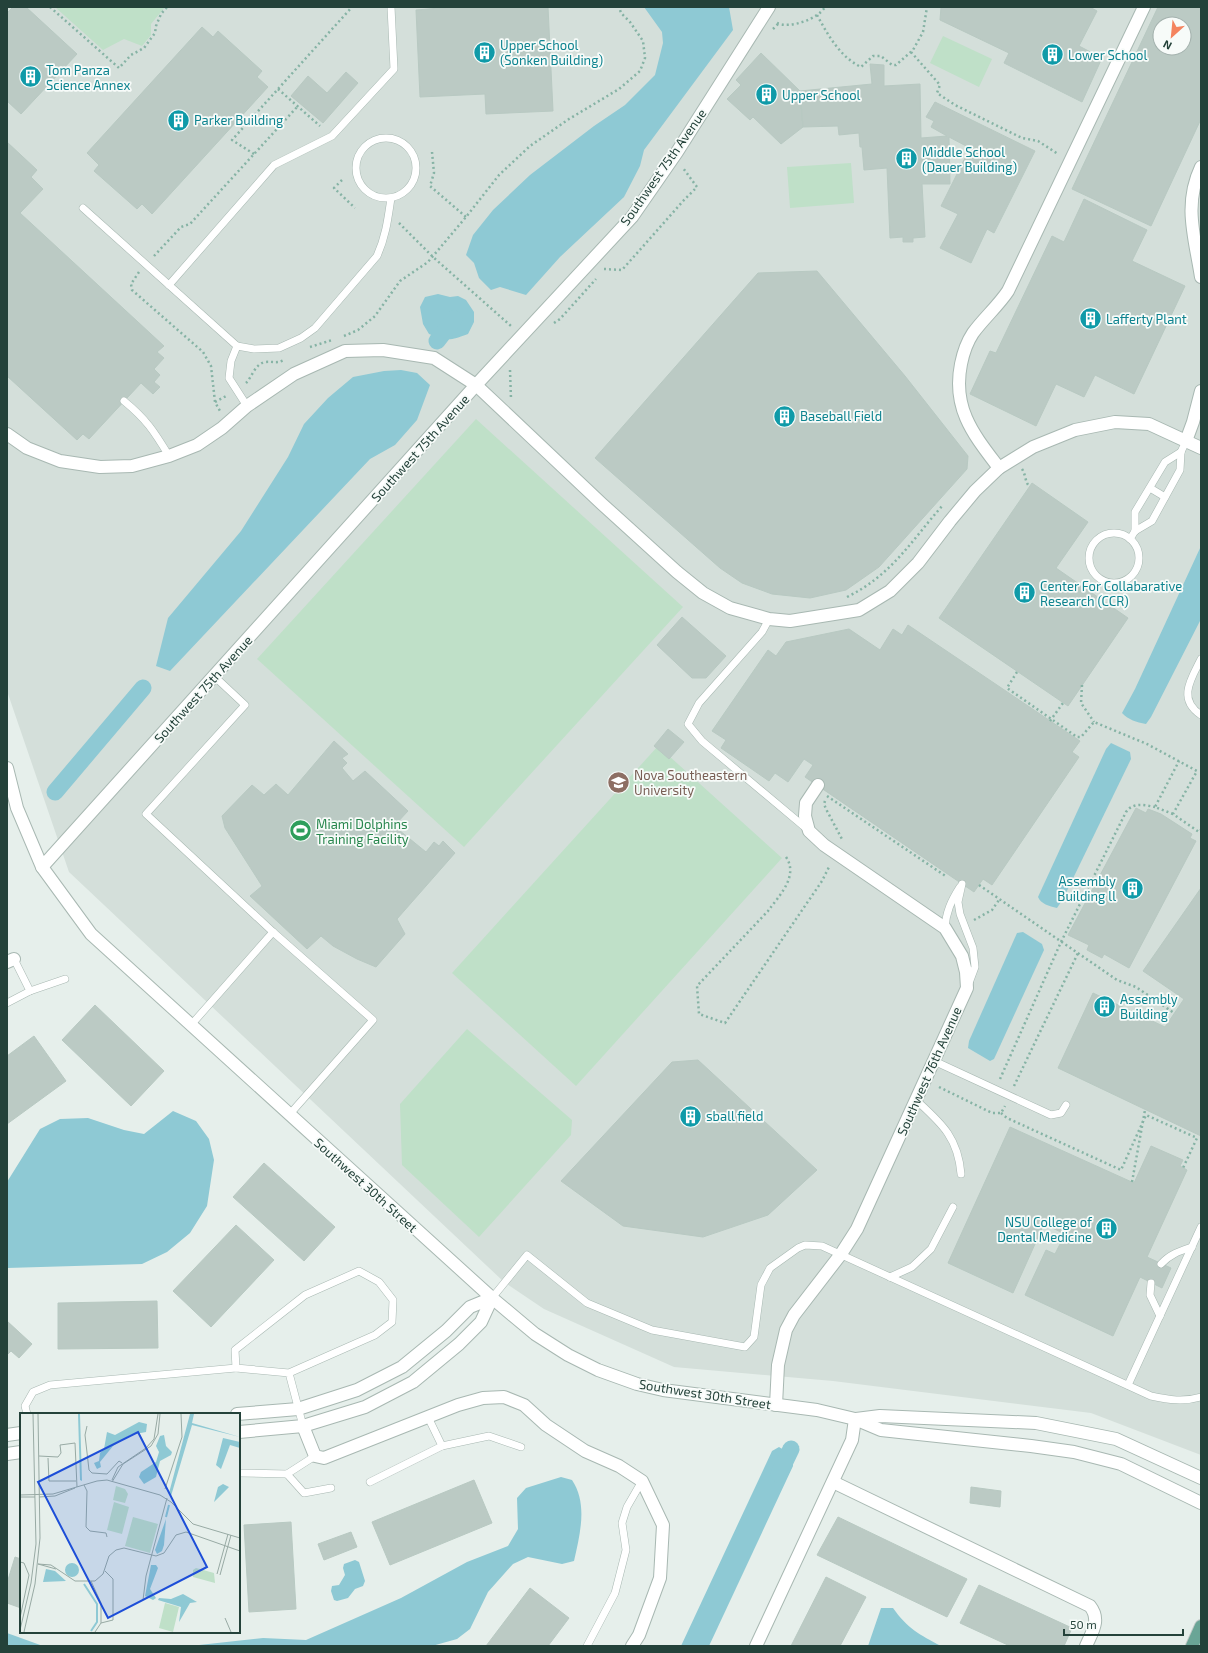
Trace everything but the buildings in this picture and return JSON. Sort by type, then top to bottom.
[{"type":"main road","points":[[1192,1646],[1201,1626]]},
{"type":"street","name":"Southwest 75th Avenue","points":[[42,867],[476,385],[632,217],[677,152],[769,7]]},
{"type":"street","points":[[999,468],[963,414],[958,394],[959,374],[963,355],[972,334],[999,305],[1008,291],[1144,7]]},
{"type":"street","points":[[1201,167],[1194,186],[1191,203],[1191,220],[1201,277]]},
{"type":"street","points":[[7,434],[27,448],[60,461],[100,467],[132,466],[169,456],[197,445],[222,428],[247,406],[294,374],[345,351],[383,350],[434,358],[476,385],[602,504],[703,593],[730,608],[770,619],[790,621],[859,610],[890,591],[918,563],[975,491],[999,468],[1033,447],[1076,430],[1115,422],[1149,424],[1184,446],[1201,448]]},
{"type":"street","points":[[1184,446],[1193,422],[1201,391]]},
{"type":"street","name":"Southwest 30th Street","points":[[7,768],[17,808],[42,867],[91,934],[492,1298],[535,1334],[568,1355],[583,1364],[617,1378],[663,1390],[817,1410],[855,1419],[881,1430],[1074,1452],[1121,1464],[1201,1503]]},
{"type":"street","points":[[809,831],[804,816],[806,803],[818,785]]},
{"type":"street","name":"Southwest 76th Avenue","points":[[776,1405],[778,1365],[786,1330],[794,1315],[841,1254],[857,1229],[967,988],[966,972],[962,956],[945,928],[824,845],[809,831]]},
{"type":"street","points":[[240,1414],[298,1409],[357,1390],[402,1367],[446,1331],[470,1307],[492,1298]]},
{"type":"street","points":[[240,1432],[303,1426],[365,1407],[413,1382],[459,1344],[481,1322],[492,1298]]},
{"type":"street","points":[[303,1426],[315,1456],[324,1458],[458,1405],[483,1398],[504,1398],[524,1405],[546,1425],[585,1451],[619,1466],[642,1480],[663,1525],[660,1578],[639,1635],[632,1646]]},
{"type":"street","name":"Southwest 30th Street","points":[[855,1419],[880,1416],[1036,1423],[1116,1439],[1201,1478]]},
{"type":"street","points":[[756,1646],[852,1440],[855,1419]]},
{"type":"street","points":[[7,1435],[20,1433]]},
{"type":"street","points":[[7,1454],[20,1452]]},
{"type":"street","points":[[833,1482],[1090,1606],[1095,1612],[1096,1618],[1095,1626],[1086,1646]]},
{"type":"lane","points":[[169,285],[274,165],[332,136],[394,69],[391,7]]},
{"type":"lane","points":[[387,138],[397,140],[406,145],[412,152],[416,167],[414,181],[408,189],[400,195],[391,198],[380,198],[371,194],[364,188],[358,179],[356,170],[357,160],[365,147],[377,139],[387,138]]},
{"type":"lane","points":[[83,208],[237,346],[254,349],[279,348],[302,338],[315,328],[378,256],[384,241],[389,220],[391,198]]},
{"type":"lane","points":[[237,346],[231,361],[229,378],[247,406]]},
{"type":"lane","points":[[124,401],[142,415],[155,431],[169,456]]},
{"type":"lane","points":[[1135,531],[1135,512],[1165,462],[1184,446]]},
{"type":"lane","points":[[1130,539],[1135,531],[1152,521],[1180,470],[1184,446]]},
{"type":"lane","points":[[1150,488],[1165,497]]},
{"type":"lane","points":[[1110,533],[1118,533],[1130,539],[1137,548],[1139,556],[1135,573],[1121,582],[1113,583],[1104,581],[1097,577],[1089,563],[1091,547],[1096,541],[1102,536],[1110,533]]},
{"type":"lane","points":[[770,619],[762,632],[699,703],[688,724],[702,741],[809,831]]},
{"type":"lane","points":[[1201,659],[1187,690],[1190,704],[1201,715]]},
{"type":"lane","points":[[214,676],[245,705],[146,814],[273,932],[374,1020],[289,1115]]},
{"type":"lane","points":[[945,928],[946,914],[952,899],[962,884],[958,902],[960,914],[973,948],[975,967],[967,988]]},
{"type":"lane","points":[[191,1025],[273,932]]},
{"type":"lane","points":[[11,961],[30,991]]},
{"type":"lane","points":[[7,1004],[30,991],[65,979]]},
{"type":"lane","points":[[934,1061],[1051,1115],[1061,1113],[1066,1105]]},
{"type":"lane","points":[[916,1100],[943,1125],[949,1133],[957,1150],[961,1174]]},
{"type":"lane","points":[[890,1277],[912,1268],[930,1249],[953,1207]]},
{"type":"lane","points":[[1128,1385],[1201,1227]]},
{"type":"lane","points":[[492,1298],[527,1255],[587,1303],[652,1330],[745,1346],[754,1337],[761,1285],[770,1268],[783,1257],[805,1245],[822,1246],[1151,1396],[1169,1400],[1192,1400],[1201,1397]]},
{"type":"lane","points":[[1161,1264],[1166,1258],[1175,1252],[1192,1247]]},
{"type":"lane","points":[[27,1413],[25,1406],[33,1392],[50,1385],[236,1368],[289,1373],[375,1335],[392,1322],[393,1300],[379,1282],[359,1271],[305,1295],[235,1350],[236,1368]]},
{"type":"lane","points":[[1151,1282],[1150,1295],[1160,1316]]},
{"type":"lane","points":[[289,1373],[303,1426]]},
{"type":"lane","points":[[428,1417],[442,1446]]},
{"type":"lane","points":[[370,1482],[442,1446],[489,1436],[520,1447]]},
{"type":"lane","points":[[240,1473],[287,1474],[315,1456]]},
{"type":"lane","points":[[287,1474],[304,1493],[331,1488]]},
{"type":"lane","points":[[587,1646],[615,1593],[626,1550],[622,1524],[627,1507],[642,1480]]},
{"type":"path","points":[[50,7],[119,68],[131,55],[144,48],[155,33],[161,14],[167,7]]},
{"type":"path","points":[[254,154],[232,140],[352,7]]},
{"type":"path","points":[[309,347],[350,334],[366,324],[375,316],[400,281],[433,257],[499,175],[530,146],[569,119],[619,89],[640,71],[645,58],[643,41],[630,22],[621,13],[619,7]]},
{"type":"path","points":[[762,18],[781,25],[810,20],[825,7]]},
{"type":"path","points":[[817,15],[831,40],[851,62],[862,66],[873,56],[881,56],[892,65],[896,65],[911,52],[923,32],[928,7]]},
{"type":"path","points":[[768,34],[778,24]]},
{"type":"path","points":[[911,52],[940,86],[937,93],[955,105],[993,122],[1008,132],[1022,138],[1038,141],[1061,155]]},
{"type":"path","points":[[278,89],[320,126]]},
{"type":"path","points":[[222,414],[215,402],[211,366],[203,352],[132,290],[131,284],[145,265],[181,227],[190,224],[298,106]]},
{"type":"path","points":[[432,152],[434,173],[430,186],[466,217]]},
{"type":"path","points":[[680,173],[687,162]]},
{"type":"path","points":[[604,269],[622,270],[697,187],[683,168]]},
{"type":"path","points":[[342,180],[334,188],[355,208]]},
{"type":"path","points":[[389,220],[398,222],[433,257],[522,336]]},
{"type":"path","points":[[551,327],[560,319],[609,264]]},
{"type":"path","points":[[215,402],[247,382],[255,368],[264,362],[278,363],[290,356]]},
{"type":"path","points":[[511,400],[509,370],[514,365]]},
{"type":"path","points":[[1021,468],[1026,475],[1027,484],[1029,486]]},
{"type":"path","points":[[845,598],[878,578],[894,563],[945,503]]},
{"type":"path","points":[[1017,672],[1006,688],[1077,737],[1081,737],[1094,722]]},
{"type":"path","points":[[1082,685],[1081,703],[1094,722],[1147,744],[1197,771],[1173,814]]},
{"type":"path","points":[[1051,720],[1063,703]]},
{"type":"path","points":[[1155,807],[1179,761]]},
{"type":"path","points":[[843,845],[842,839],[824,804],[828,795],[947,877]]},
{"type":"path","points":[[1000,1079],[1061,942],[1129,808],[1140,805],[1155,807],[1173,814],[1199,832],[1201,830]]},
{"type":"path","points":[[786,857],[789,862],[791,873],[790,879],[778,898],[768,911],[697,986],[699,1014],[725,1023],[822,880],[832,861]]},
{"type":"path","points":[[979,885],[1117,980],[1136,987],[1174,1013]]},
{"type":"path","points":[[969,923],[986,914],[1000,900]]},
{"type":"path","points":[[1014,1087],[1078,953]]},
{"type":"path","points":[[939,1087],[992,1113],[1001,1113],[1006,1118],[1120,1170],[1146,1115],[1201,1140]]},
{"type":"path","points":[[1001,1113],[1007,1102]]},
{"type":"path","points":[[1132,1182],[1145,1110]]},
{"type":"path","points":[[1183,1168],[1197,1138]]},
{"type":"shaded area","name":"Nova Southeastern University","points":[[7,7],[1201,7],[1201,1455],[1091,1413],[833,1381],[674,1367],[544,1309],[504,1282],[69,872],[7,691]]},
{"type":"green space","points":[[55,7],[165,7],[151,24],[151,35],[142,46],[124,39],[103,50]]},
{"type":"green space","points":[[943,36],[992,59],[979,87],[930,63]]},
{"type":"green space","points":[[851,163],[854,203],[790,208],[787,167]]},
{"type":"green space","points":[[476,419],[683,607],[464,847],[257,659]]},
{"type":"green space","points":[[658,746],[782,858],[576,1086],[452,973]]},
{"type":"green space","points":[[467,1029],[572,1120],[571,1135],[479,1237],[402,1165],[400,1104]]},
{"type":"water","points":[[644,7],[729,7],[733,30],[644,150],[640,166],[624,197],[560,257],[526,295],[500,287],[491,290],[479,278],[474,263],[466,255],[473,235],[493,210],[530,175],[594,126],[625,105],[655,75],[663,43],[662,32]]},
{"type":"water","points":[[438,294],[450,297],[458,296],[466,300],[474,312],[474,322],[468,334],[457,338],[448,339],[429,334],[423,324],[420,307],[425,297]]},
{"type":"water","points":[[401,370],[417,373],[430,385],[417,420],[395,445],[370,459],[170,671],[156,666],[168,618],[241,531],[288,457],[304,424],[328,398],[353,377],[384,371]]},
{"type":"water","points":[[1201,546],[1201,619],[1151,717],[1146,724],[1133,720],[1122,713],[1135,689]]},
{"type":"water","points":[[1111,743],[1130,752],[1131,759],[1063,899],[1057,908],[1043,903],[1038,897],[1106,749]]},
{"type":"water","points":[[1023,932],[1042,944],[1044,950],[994,1059],[990,1061],[968,1048],[969,1041],[1017,933]]},
{"type":"water","points":[[173,1111],[196,1121],[209,1139],[214,1160],[207,1206],[190,1233],[167,1252],[142,1264],[7,1268],[7,1182],[40,1129],[60,1119],[88,1118],[124,1130],[144,1134]]},
{"type":"water","points":[[779,1447],[792,1455],[793,1466],[709,1646],[681,1646],[772,1451]]},
{"type":"water","points":[[561,1477],[572,1480],[580,1499],[580,1530],[574,1561],[562,1564],[528,1557],[513,1564],[488,1592],[470,1629],[457,1639],[432,1646],[190,1646],[263,1638],[306,1640],[401,1598],[467,1562],[508,1546],[518,1529],[517,1498],[526,1488]]},
{"type":"water","points":[[355,1560],[359,1562],[365,1581],[363,1586],[355,1589],[348,1598],[337,1601],[334,1600],[331,1591],[332,1586],[339,1585],[345,1575],[343,1568],[344,1564]]},
{"type":"water","points":[[881,1608],[893,1608],[903,1621],[914,1630],[941,1646],[868,1646]]},
{"type":"water","points":[[7,1633],[43,1646],[7,1646]]},
{"type":"waterway","points":[[437,341],[454,319]]},
{"type":"waterway","points":[[55,792],[143,688]]},
{"type":"waterway","points":[[779,1474],[791,1449]]},
{"type":"place","name":"Upper School (Sonken Building)","points":[[484,52]]},
{"type":"place","name":"Lower School","points":[[1052,55]]},
{"type":"place","name":"Tom Panza Science Annex","points":[[31,77]]},
{"type":"place","name":"Upper School","points":[[766,95]]},
{"type":"place","name":"Parker Building","points":[[178,120]]},
{"type":"place","name":"Middle School (Dauer Building)","points":[[906,159]]},
{"type":"place","name":"Lafferty Plant","points":[[1091,319]]},
{"type":"place","name":"Baseball Field","points":[[785,416]]},
{"type":"place","name":"Center For Collabarative Research (CCR)","points":[[1024,593]]},
{"type":"place","name":"Nova Southeastern University","points":[[619,782]]},
{"type":"place","name":"Miami Dolphins Training Facility","points":[[300,831]]},
{"type":"place","name":"Assembly Building ll","points":[[1132,888]]},
{"type":"place","name":"Assembly Building","points":[[1104,1006]]},
{"type":"place","name":"sball field","points":[[690,1116]]},
{"type":"place","name":"NSU College of Dental Medicine","points":[[1107,1229]]}]
